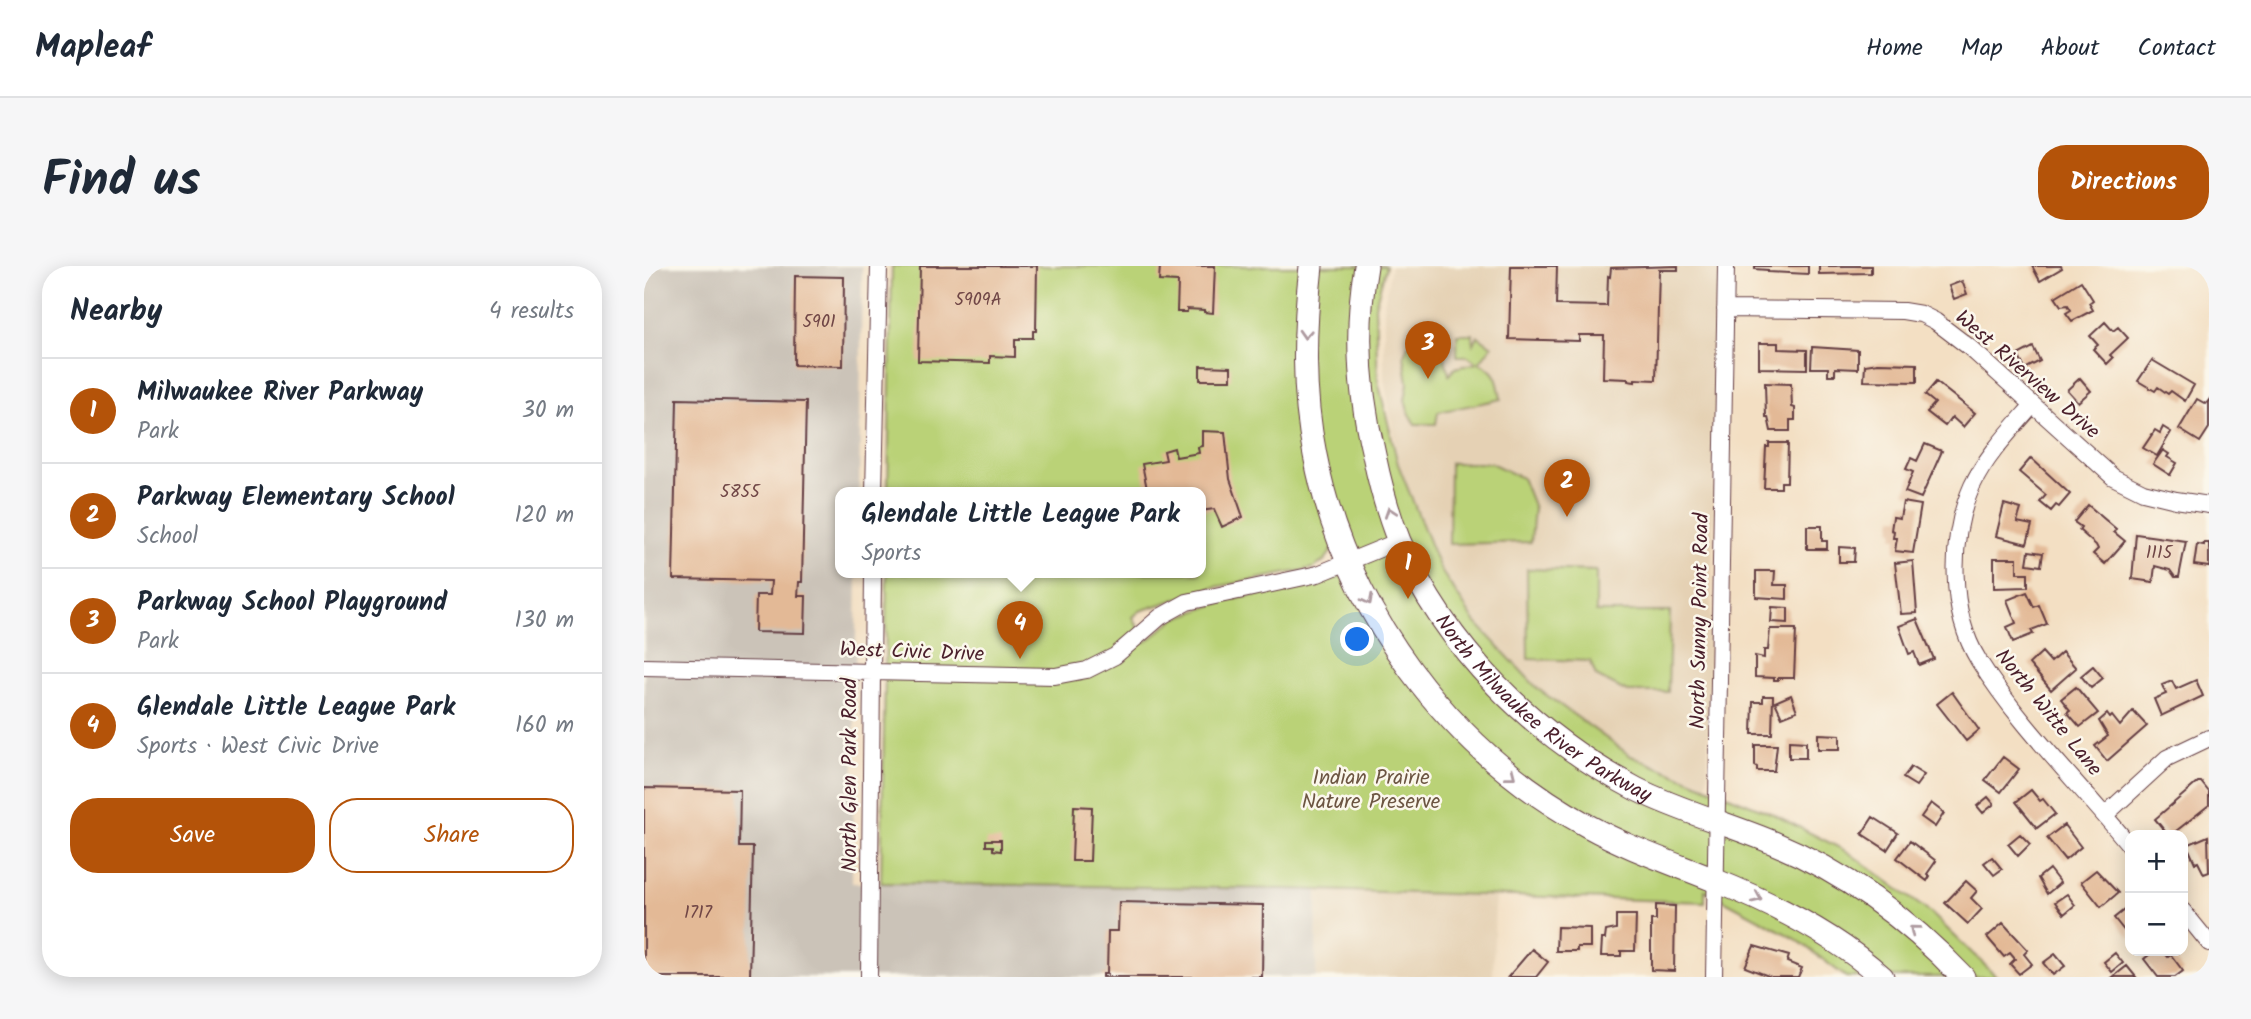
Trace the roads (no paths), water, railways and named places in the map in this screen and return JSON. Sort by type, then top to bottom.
[{"type":"street","points":[[874,487],[879,266]]},
{"type":"street","points":[[1311,266],[1304,352],[1315,457],[1327,502],[1349,563],[1385,632],[1416,678],[1451,720],[1494,761],[1587,826],[1626,845],[1767,903],[1816,929],[1882,977]]},
{"type":"street","name":"North Milwaukee River Parkway","points":[[1366,266],[1360,328],[1363,407],[1381,487],[1399,541],[1436,609],[1459,643],[1495,685],[1531,719],[1573,751],[1639,790],[1777,844],[1849,883],[1921,935],[1963,977]]},
{"type":"street","name":"North Sunny Point Road","points":[[1714,977],[1726,266]]},
{"type":"street","name":"West Riverview Drive","points":[[1726,309],[1903,311],[1921,314],[1935,321],[1969,347],[2113,477],[2143,492],[2209,505]]},
{"type":"street","name":"North Witte Lane","points":[[2032,405],[1998,445],[1972,485],[1958,530],[1956,581],[1963,622],[1978,659],[2007,699],[2125,840]]},
{"type":"street","name":"West Civic Drive","points":[[644,667],[1055,676],[1087,670],[1115,656],[1160,617],[1188,602],[1318,574],[1399,541]]},
{"type":"street","name":"North Glen Park Road","points":[[869,977],[873,578]]},
{"type":"street","points":[[2105,815],[2167,758],[2209,738]]},
{"type":"street","points":[[2188,917],[2209,943]]},
{"type":"place","name":"Parkway School Playground","points":[[1428,379]]},
{"type":"place","name":"Parkway Elementary School","points":[[1567,517]]},
{"type":"place","name":"Milwaukee River Parkway","points":[[1408,599]]},
{"type":"place","name":"Glendale Little League Park","points":[[1020,659]]},
{"type":"park label","name":"Indian Prairie Nature Preserve","points":[[1371,789]]}]
